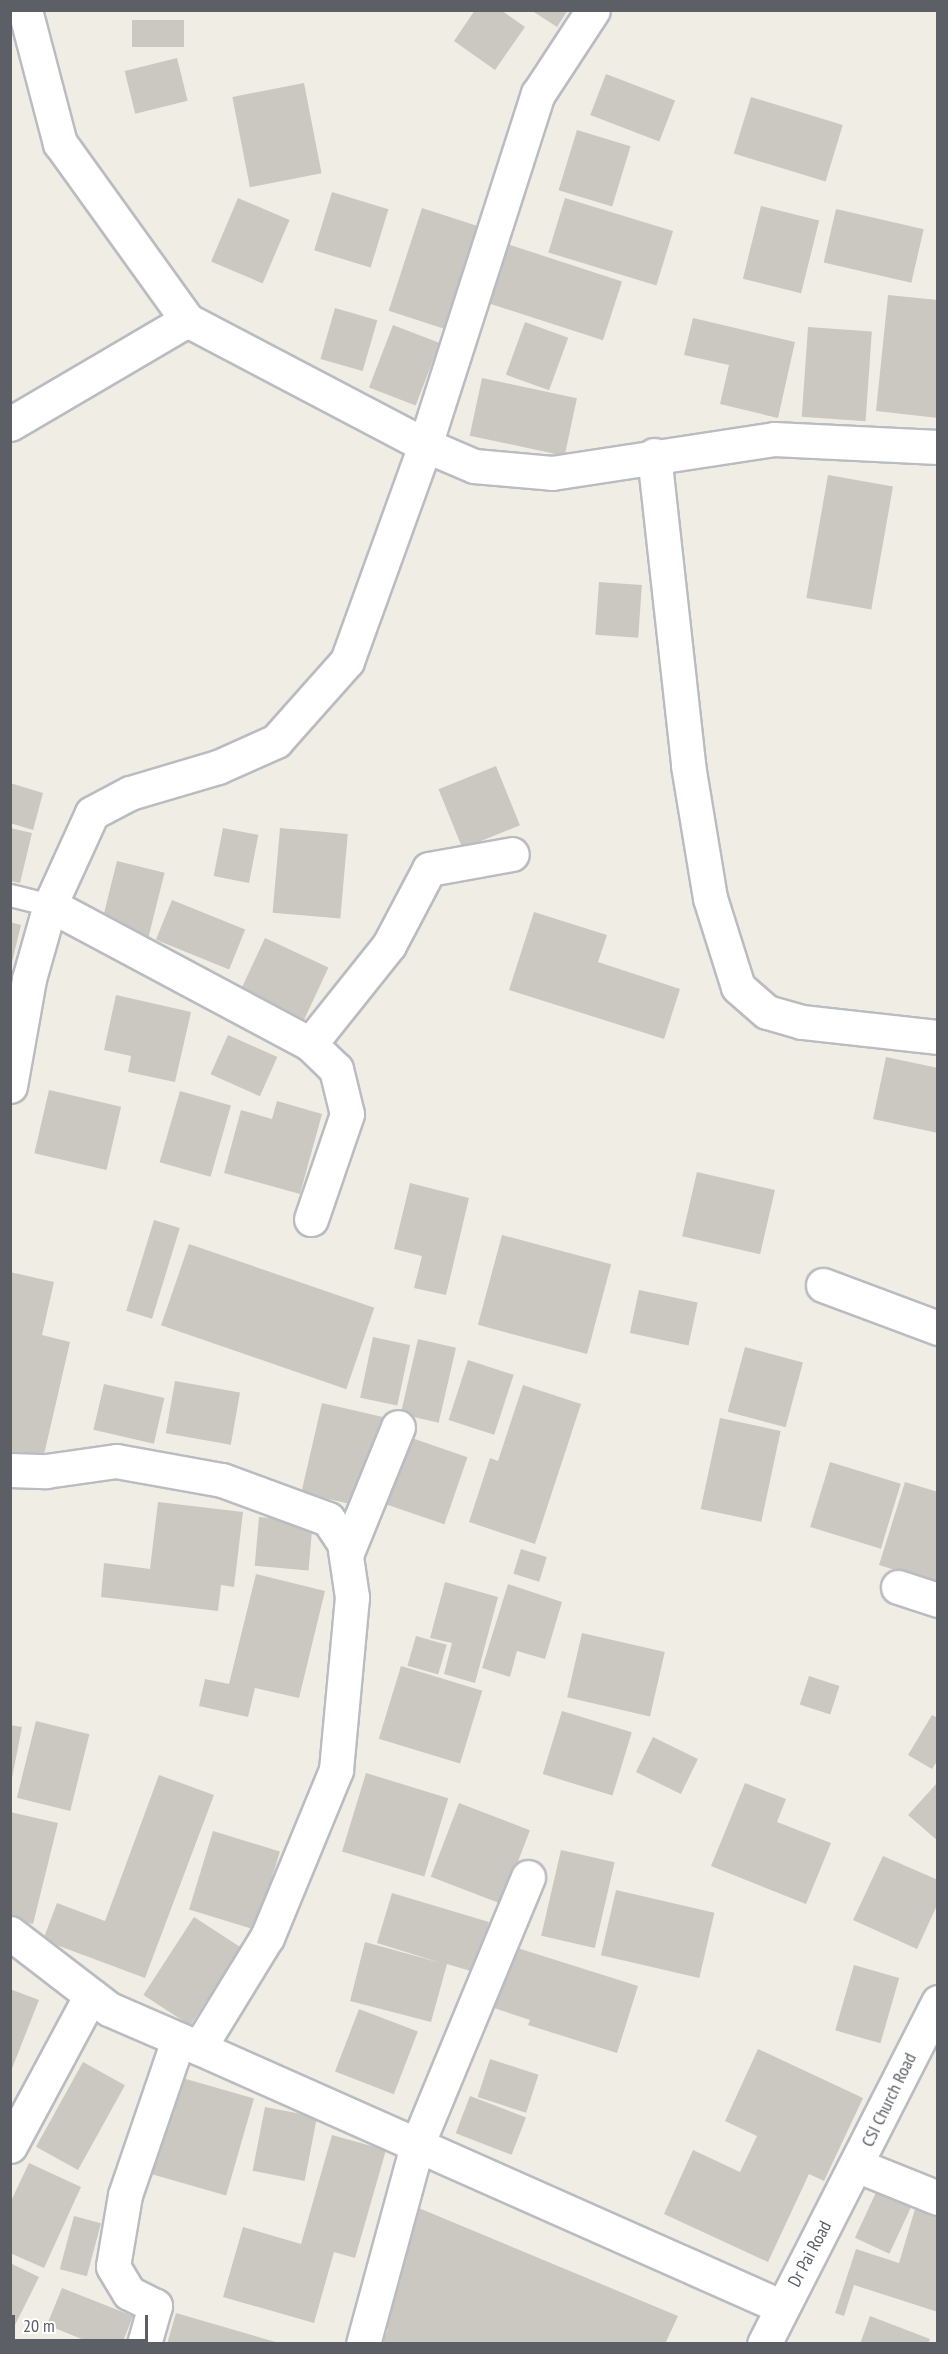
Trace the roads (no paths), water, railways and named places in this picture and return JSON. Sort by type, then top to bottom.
[{"type":"street","points":[[25,10],[60,143],[187,320],[425,445],[474,466],[552,473],[774,439],[914,449],[938,447]]},
{"type":"street","points":[[10,1086],[29,979],[50,905],[93,813],[130,793],[218,767],[276,741],[347,661],[425,445],[538,94],[593,10]]},
{"type":"street","points":[[10,424],[187,320]]},
{"type":"street","points":[[654,456],[688,765],[710,898],[738,987],[767,1012],[802,1022],[938,1037]]},
{"type":"street","points":[[310,1044],[389,945],[429,869],[512,854]]},
{"type":"street","points":[[50,905],[310,1044],[336,1069],[347,1113],[311,1219]]},
{"type":"street","points":[[823,1286],[938,1328]]},
{"type":"street","points":[[346,1555],[398,1427]]},
{"type":"street","points":[[10,1470],[46,1471],[116,1461],[222,1480],[328,1519],[344,1543],[346,1555],[352,1597],[336,1770],[267,1937],[188,2044],[125,2195],[113,2266],[129,2292],[155,2306],[144,2343]]},
{"type":"street","points":[[898,1587],[938,1600]]},
{"type":"street","points":[[363,2343],[417,2145],[528,1877]]},
{"type":"street","points":[[10,1933],[109,2009],[782,2307]]},
{"type":"street","points":[[10,2146],[91,1995]]},
{"type":"street","name":"CSI Church Road","points":[[856,2165],[938,2002]]},
{"type":"street","points":[[856,2165],[938,2198]]},
{"type":"street","name":"Dr Pai Road","points":[[764,2343],[856,2165]]},
{"type":"lane","points":[[10,895],[50,905]]}]
